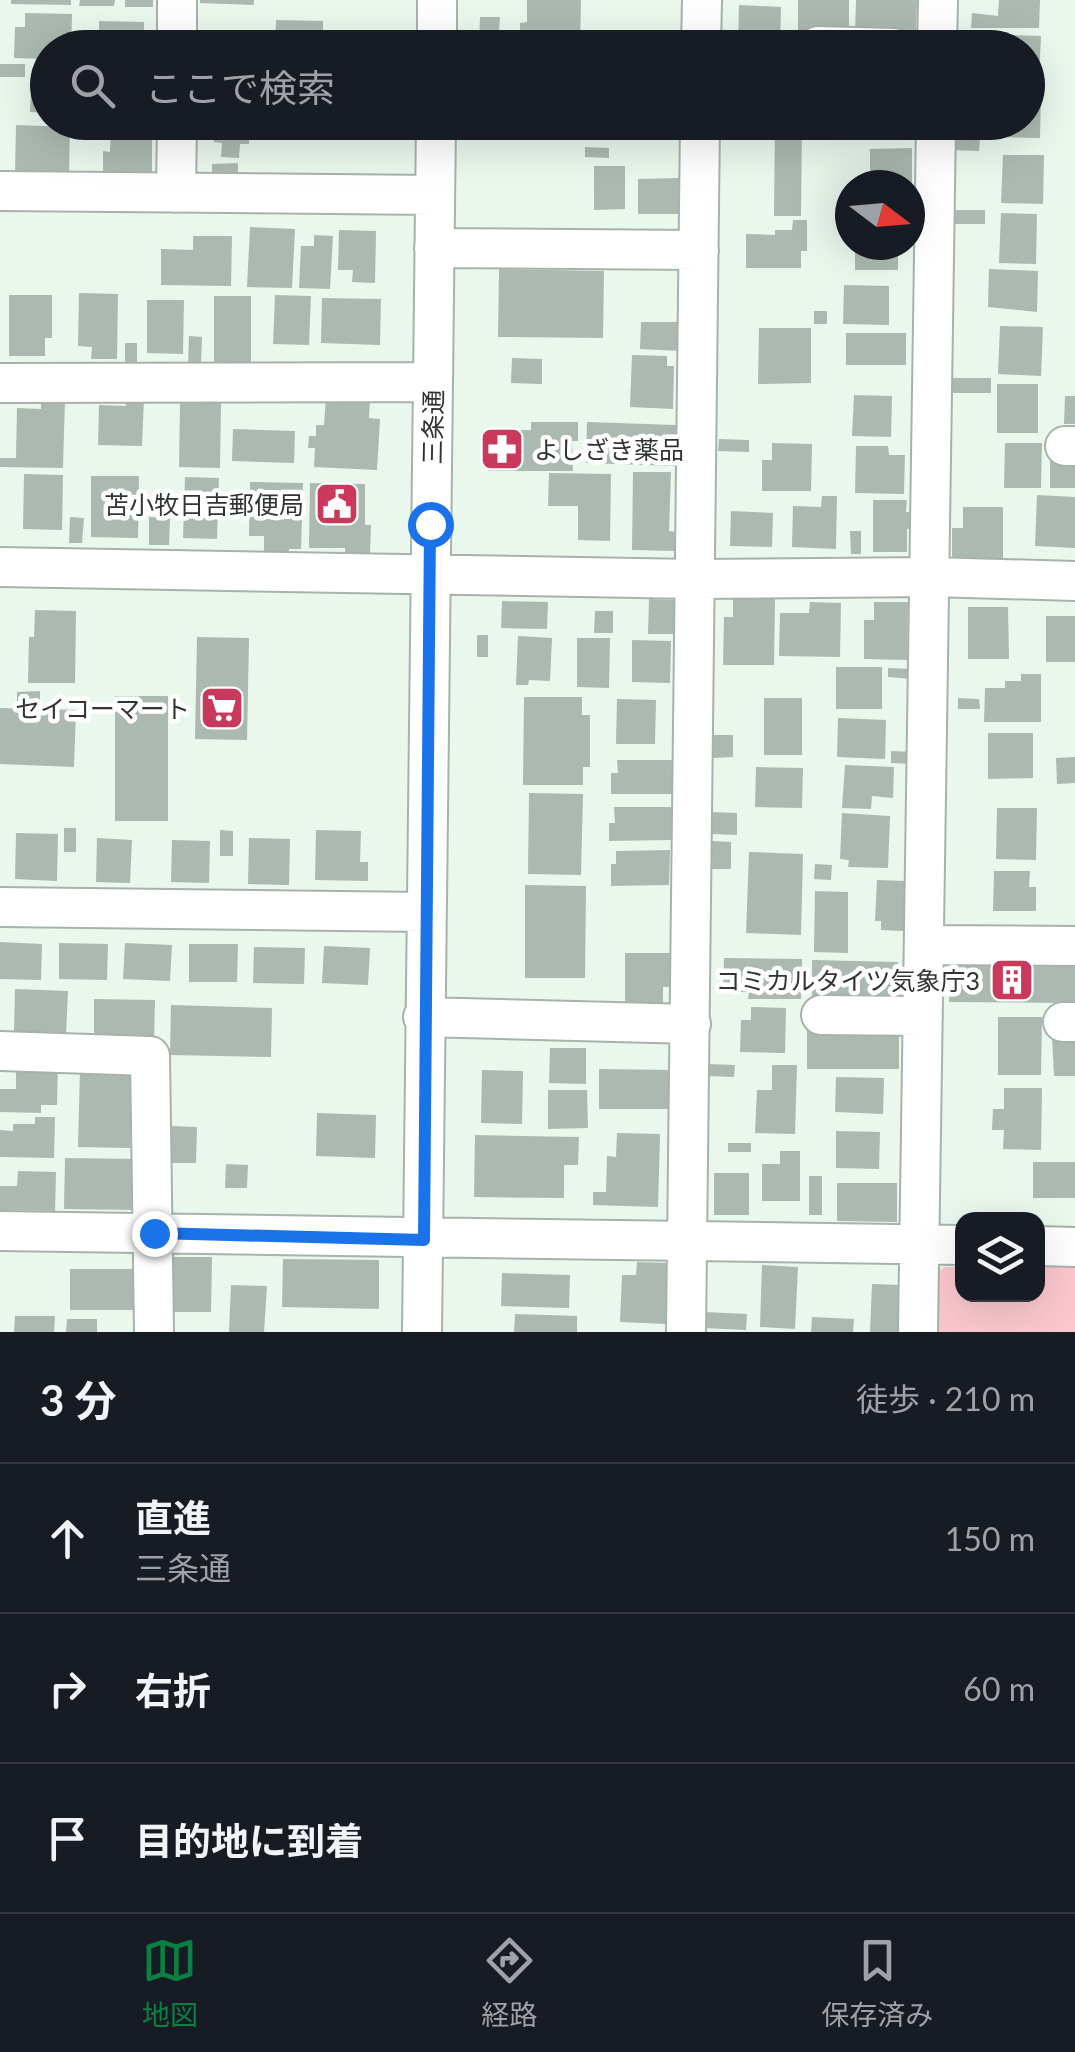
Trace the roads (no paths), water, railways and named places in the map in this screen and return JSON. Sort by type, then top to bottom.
[{"type":"street","points":[[177,0],[177,30]]},
{"type":"street","points":[[436,30],[437,0]]},
{"type":"street","points":[[702,0],[702,30]]},
{"type":"street","points":[[937,30],[938,0]]},
{"type":"street","points":[[176,140],[176,194]]},
{"type":"street","name":"三条通","points":[[422,1332],[436,140]]},
{"type":"street","points":[[686,1332],[700,140]]},
{"type":"street","points":[[918,1332],[936,140]]},
{"type":"street","points":[[0,191],[436,196]]},
{"type":"street","points":[[434,248],[699,250]]},
{"type":"street","points":[[0,384],[432,382]]},
{"type":"street","points":[[0,566],[696,579],[1075,581]]},
{"type":"street","points":[[0,906],[426,912]]},
{"type":"street","points":[[924,945],[1075,946]]},
{"type":"street","points":[[821,1016],[922,1016]]},
{"type":"street","points":[[424,1018],[691,1024]]},
{"type":"street","points":[[0,1051],[150,1056],[154,1332]]},
{"type":"street","points":[[0,1232],[955,1245]]},
{"type":"street","points":[[1045,1246],[1075,1247]]},
{"type":"place","name":"よしざき薬品","points":[[502,449]]},
{"type":"place","name":"苫小牧日吉郵便局","points":[[337,504]]},
{"type":"place","name":"セイコーマート","points":[[222,708]]},
{"type":"place","name":"コミカルタイツ気象庁3","points":[[1012,980]]}]
